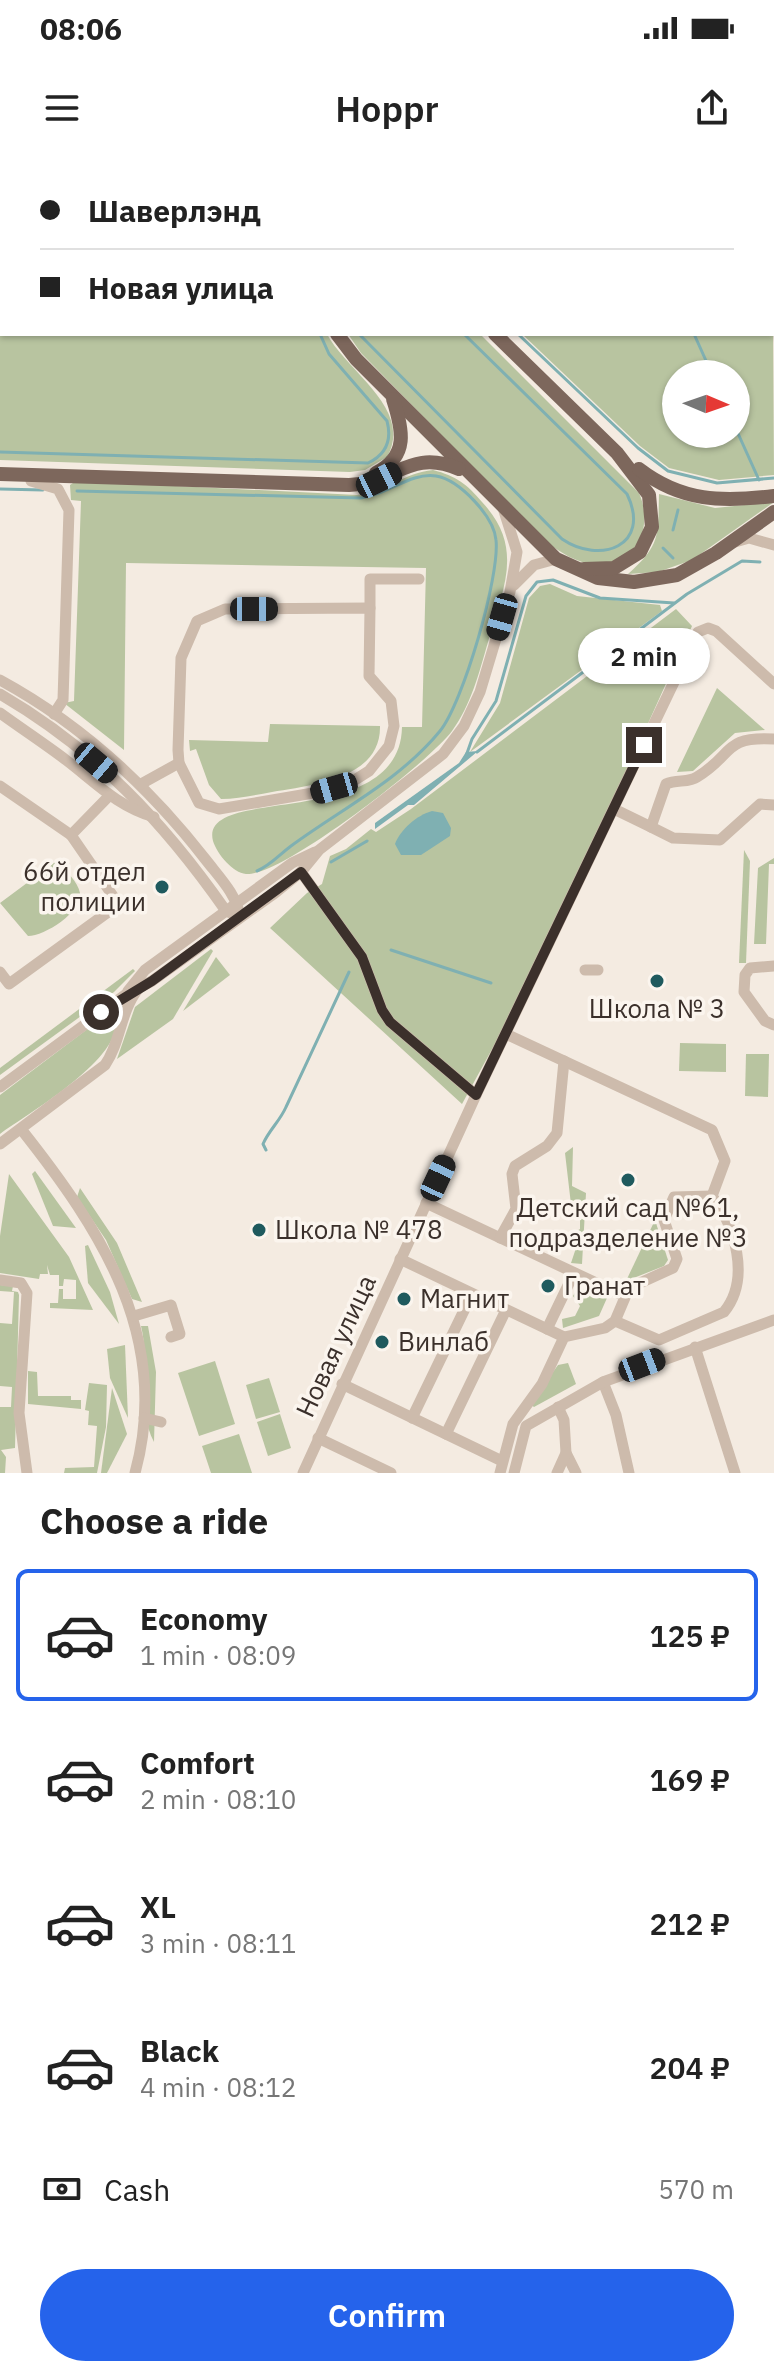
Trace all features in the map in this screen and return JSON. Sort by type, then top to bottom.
[{"type":"main road","points":[[497,336],[617,453],[656,483],[694,498],[734,501],[774,496]]},
{"type":"main road","points":[[340,337],[504,510],[556,559],[576,569],[614,581],[661,580],[697,565],[774,512]]},
{"type":"main road","points":[[0,468],[362,477],[384,469],[402,447],[403,430],[392,395]]},
{"type":"main road","points":[[576,569],[614,568],[628,563],[648,540],[653,510],[649,495],[617,453]]},
{"type":"main road","points":[[0,476],[349,485],[379,480],[424,459],[440,460],[466,472]]},
{"type":"street","points":[[0,476],[42,482],[58,489],[69,510],[63,700],[54,714]]},
{"type":"street","points":[[125,995],[145,970],[292,863],[319,850],[431,766],[455,739],[480,692],[510,592],[517,552],[504,510]]},
{"type":"street","points":[[731,543],[749,538],[774,545]]},
{"type":"street","points":[[510,592],[524,571],[556,559]]},
{"type":"street","points":[[370,608],[225,609],[197,621],[181,658],[179,763],[199,803],[219,809],[319,792],[350,783],[369,771],[389,746],[394,726],[391,701],[369,676],[370,608],[370,579],[419,579]]},
{"type":"street","name":"Новая улица","points":[[303,1473],[476,1095],[698,632],[708,628],[716,631],[774,684]]},
{"type":"street","points":[[0,680],[54,714],[141,784],[186,833],[238,902],[240,917]]},
{"type":"street","points":[[0,694],[77,748],[155,817],[226,911],[240,917]]},
{"type":"street","points":[[0,713],[68,761],[109,796],[124,806],[155,817]]},
{"type":"street","points":[[651,827],[666,784],[695,780],[738,741],[748,737],[774,739]]},
{"type":"street","points":[[141,784],[179,763]]},
{"type":"street","points":[[0,786],[71,835],[113,896],[115,907],[9,984],[0,972]]},
{"type":"street","points":[[71,835],[109,796]]},
{"type":"street","points":[[614,809],[673,838],[720,840],[760,804],[774,805]]},
{"type":"street","points":[[0,1087],[301,872],[319,850]]},
{"type":"street","points":[[301,872],[362,957],[382,1010],[390,1022],[476,1095]]},
{"type":"street","points":[[774,966],[750,968],[745,975],[744,992],[765,1021],[774,1025]]},
{"type":"street","points":[[585,970],[598,970]]},
{"type":"street","points":[[0,1144],[105,1065],[114,1052],[130,1000],[141,987]]},
{"type":"street","points":[[506,1034],[712,1130],[725,1161],[712,1196]]},
{"type":"street","points":[[500,1238],[516,1209],[512,1174],[515,1166],[547,1146],[557,1133],[564,1061]]},
{"type":"street","points":[[21,1129],[94,1231],[119,1277],[134,1316],[143,1370],[144,1418],[135,1473]]},
{"type":"street","points":[[400,1259],[564,1337],[605,1328],[615,1321],[629,1288],[673,1268],[677,1259],[664,1220],[674,1197],[712,1196]]},
{"type":"street","points":[[615,1321],[659,1340],[724,1312],[730,1304],[740,1263],[721,1208],[712,1196]]},
{"type":"street","points":[[426,1203],[624,1296]]},
{"type":"street","points":[[547,1329],[574,1273]]},
{"type":"street","points":[[0,1280],[21,1283],[27,1293],[19,1413],[27,1473]]},
{"type":"street","points":[[412,1418],[472,1294]]},
{"type":"street","points":[[134,1316],[171,1305],[180,1334],[171,1337]]},
{"type":"street","points":[[446,1434],[506,1310]]},
{"type":"street","points":[[514,1473],[526,1426],[558,1407],[642,1365],[774,1320]]},
{"type":"street","points":[[342,1384],[446,1434],[501,1467],[513,1424],[542,1384],[564,1337]]},
{"type":"street","points":[[659,1340],[664,1357]]},
{"type":"street","points":[[695,1347],[735,1473]]},
{"type":"street","points":[[603,1382],[616,1415],[629,1473]]},
{"type":"street","points":[[558,1407],[564,1420],[566,1453],[576,1473]]},
{"type":"street","points":[[144,1418],[161,1422]]},
{"type":"street","points":[[318,1438],[391,1473]]},
{"type":"street","points":[[557,1473],[566,1453]]},
{"type":"green space","points":[[0,336],[328,336],[375,392],[392,423],[393,439],[387,457],[365,470],[350,472],[0,460]]},
{"type":"green space","points":[[349,336],[482,336],[639,493],[643,506],[643,531],[632,551],[610,563],[596,564],[575,560],[545,541],[361,353]]},
{"type":"green space","points":[[524,336],[773,336],[774,475],[719,480],[669,468],[640,446]]},
{"type":"green space","points":[[433,470],[455,478],[477,496],[495,519],[507,552],[504,586],[469,700],[452,731],[386,791],[290,857],[264,870],[241,873],[226,862],[215,846],[213,841],[217,824],[236,814],[337,794],[370,781],[393,760],[402,727],[422,727],[426,568],[126,563],[124,750],[64,703],[74,701],[81,501],[71,500],[70,485],[76,481],[357,495]]},
{"type":"green space","points":[[659,494],[715,508],[774,502],[692,560],[658,572],[628,574],[647,555],[656,538]]},
{"type":"green space","points":[[550,584],[577,596],[660,605],[662,611],[470,752],[500,703],[529,598],[540,586]]},
{"type":"green space","points":[[676,609],[692,626],[544,954],[462,1104],[270,928],[307,893],[322,884],[330,856],[346,849],[371,829],[376,832],[411,809]]},
{"type":"green space","points":[[717,688],[765,730],[735,733],[693,771],[677,772]]},
{"type":"green space","points":[[270,724],[380,726],[377,744],[369,758],[341,776],[306,786],[221,799],[209,785],[196,749],[190,751],[189,740],[268,742]]},
{"type":"green space","points":[[744,850],[750,861],[746,963],[739,963]]},
{"type":"green space","points":[[774,858],[774,864],[769,864],[766,944],[754,944],[758,868]]},
{"type":"green space","points":[[58,860],[77,885],[79,900],[61,922],[44,932],[28,936],[0,903]]},
{"type":"green space","points":[[211,949],[213,951],[173,1019],[117,1059],[135,1007]]},
{"type":"green space","points":[[216,957],[230,975],[183,1011]]},
{"type":"green space","points":[[133,969],[135,971],[114,992],[0,1075],[0,1068]]},
{"type":"green space","points":[[114,1009],[117,1026],[110,1044],[96,1062],[55,1096],[0,1134],[0,1095]]},
{"type":"green space","points":[[680,1043],[726,1044],[726,1072],[679,1071]]},
{"type":"green space","points":[[746,1054],[769,1054],[768,1097],[745,1096]]},
{"type":"green space","points":[[573,1147],[572,1186],[586,1193],[582,1264],[571,1263],[575,1251],[574,1233],[580,1229],[580,1215],[572,1213],[565,1153]]},
{"type":"green space","points":[[35,1171],[76,1228],[53,1226],[32,1174]]},
{"type":"green space","points":[[9,1174],[69,1257],[93,1310],[50,1308],[50,1303],[58,1303],[59,1289],[63,1289],[63,1299],[76,1299],[76,1280],[64,1279],[63,1286],[59,1286],[59,1275],[50,1275],[47,1265],[48,1274],[40,1274],[39,1279],[0,1273],[0,1236]]},
{"type":"green space","points":[[80,1188],[117,1243],[142,1302],[132,1299],[106,1240],[77,1197]]},
{"type":"green space","points":[[655,1220],[668,1260],[664,1266],[626,1281]]},
{"type":"green space","points":[[88,1245],[110,1292],[119,1324],[88,1283],[85,1246]]},
{"type":"green space","points":[[0,1285],[13,1286],[12,1291],[18,1292],[19,1295],[15,1448],[1,1450],[6,1457],[5,1473],[0,1473],[0,1407],[11,1407],[12,1387],[0,1386],[0,1323],[12,1324],[14,1292],[0,1291]]},
{"type":"green space","points":[[578,1287],[607,1298],[599,1316],[563,1328],[562,1319],[575,1316],[580,1306],[573,1296]]},
{"type":"green space","points":[[141,1326],[148,1326],[156,1372],[154,1442],[144,1400]]},
{"type":"green space","points":[[125,1345],[128,1418],[110,1378],[107,1349]]},
{"type":"green space","points":[[215,1361],[235,1424],[199,1436],[178,1373]]},
{"type":"green space","points":[[568,1363],[576,1384],[534,1407],[530,1404],[558,1365]]},
{"type":"green space","points":[[28,1371],[37,1372],[38,1396],[71,1396],[71,1400],[81,1400],[81,1409],[28,1404]]},
{"type":"green space","points":[[269,1378],[280,1412],[256,1419],[246,1385]]},
{"type":"green space","points":[[89,1383],[107,1385],[106,1427],[97,1473],[64,1473],[65,1468],[94,1467],[97,1426],[88,1425],[89,1411],[85,1410]]},
{"type":"green space","points":[[112,1388],[127,1434],[107,1473],[101,1473]]},
{"type":"green space","points":[[280,1414],[291,1448],[268,1456],[257,1422]]},
{"type":"green space","points":[[239,1434],[252,1473],[211,1473],[202,1446]]},
{"type":"water","points":[[478,751],[414,805],[408,805],[375,829],[375,823],[459,763],[466,752]]},
{"type":"water","points":[[432,811],[443,813],[451,828],[450,836],[421,855],[401,855],[395,844],[405,828]]},
{"type":"waterway","points":[[0,452],[368,463],[384,451],[389,434],[387,421],[329,354],[321,336]]},
{"type":"waterway","points":[[361,336],[562,539],[592,550],[618,546],[633,527],[633,512],[627,494],[466,336]]},
{"type":"waterway","points":[[520,336],[638,448],[668,471],[717,483],[774,478]]},
{"type":"waterway","points":[[695,336],[706,360]]},
{"type":"waterway","points":[[745,448],[759,480]]},
{"type":"waterway","points":[[77,491],[361,498],[417,477],[436,476],[465,492],[494,531],[496,557],[486,609],[469,668],[440,731],[388,780],[257,871]]},
{"type":"waterway","points":[[0,489],[43,490]]},
{"type":"waterway","points":[[673,530],[678,510]]},
{"type":"waterway","points":[[663,548],[673,558]]},
{"type":"waterway","points":[[477,752],[687,594],[742,561],[760,562]]},
{"type":"waterway","points":[[466,756],[472,739],[496,701],[526,596],[537,582],[553,580],[600,598],[674,603]]},
{"type":"waterway","points":[[331,862],[367,841]]},
{"type":"waterway","points":[[391,950],[491,983]]},
{"type":"waterway","points":[[266,1150],[263,1144],[284,1112],[349,972]]},
{"type":"place","name":"66й отдел полиции","points":[[162,887]]},
{"type":"place","name":"Школа № 3","points":[[657,981]]},
{"type":"place","name":"Детский сад №61, подразделение №3","points":[[628,1180]]},
{"type":"place","name":"Школа № 478","points":[[259,1230]]},
{"type":"place","name":"Гранат","points":[[548,1286]]},
{"type":"place","name":"Магнит","points":[[404,1299]]},
{"type":"place","name":"Винлаб","points":[[382,1342]]},
{"type":"route","points":[[101,1012],[152,981],[301,872],[362,957],[382,1010],[390,1022],[476,1095],[644,745]]}]
